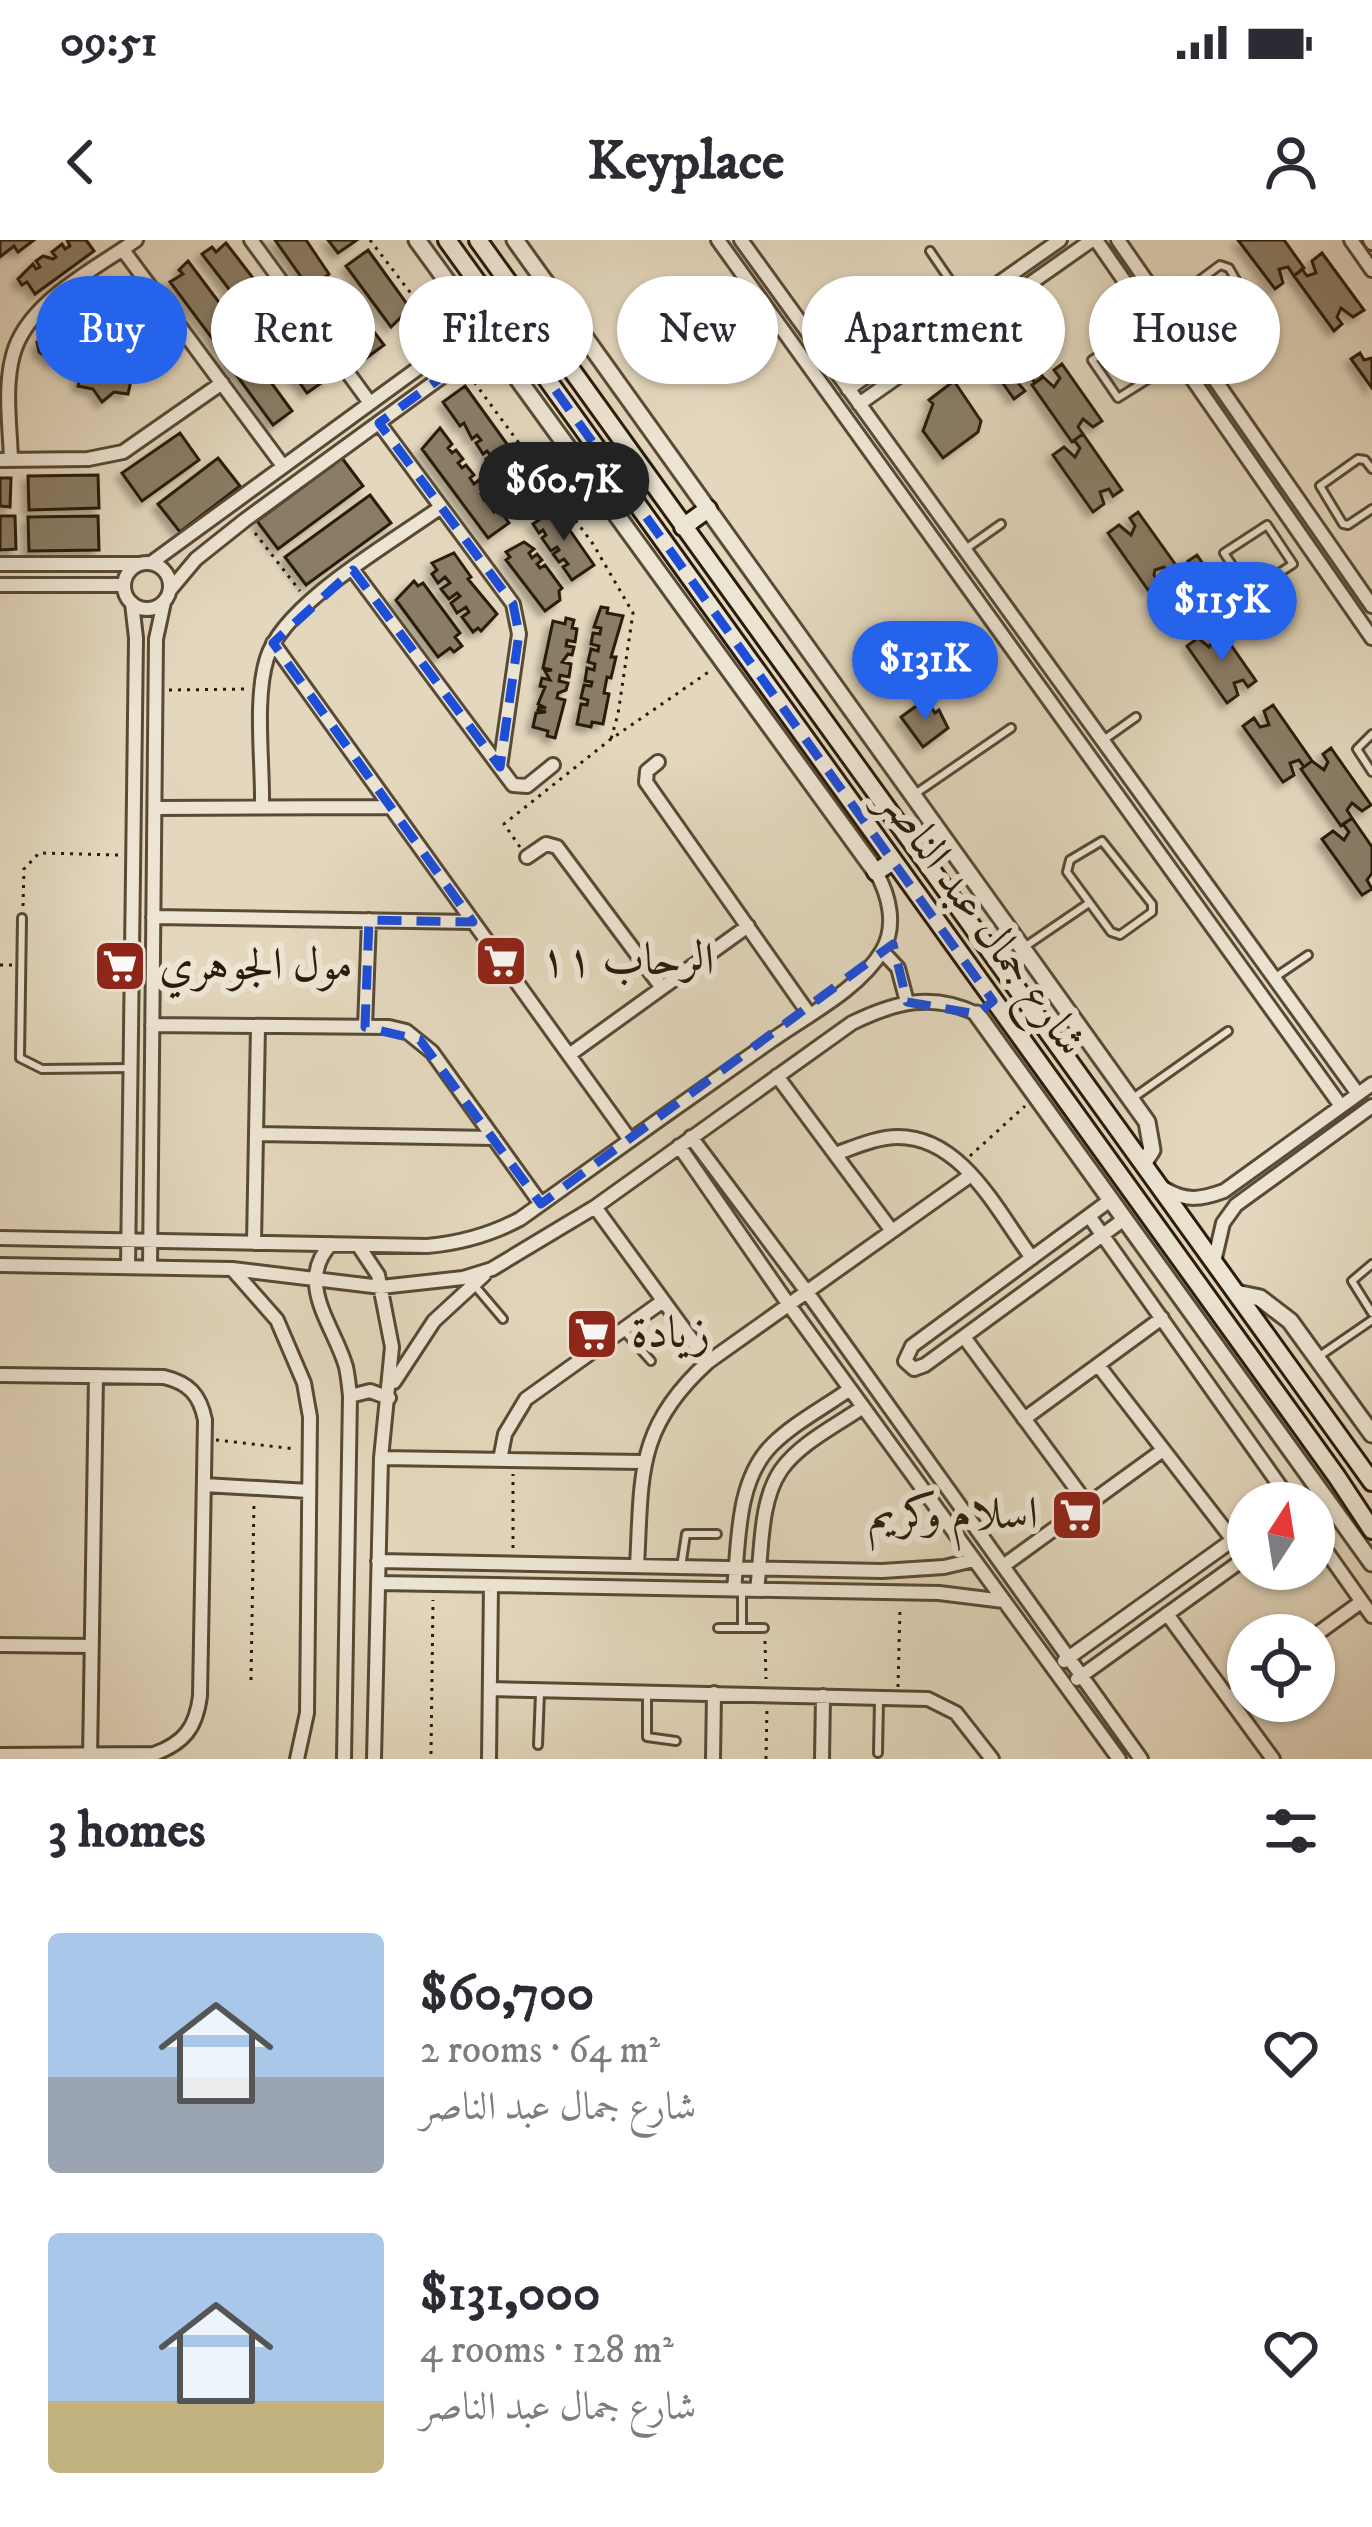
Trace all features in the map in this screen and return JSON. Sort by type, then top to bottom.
[{"type":"main road","name":"شارع جمال عبد الناصر","points":[[447,240],[473,276]]},
{"type":"main road","name":"شارع جمال عبد الناصر","points":[[478,240],[1372,1483]]},
{"type":"main road","name":"شارع جمال عبد الناصر","points":[[550,384],[1372,1530]]},
{"type":"main road","points":[[683,527],[708,509]]},
{"type":"main road","points":[[738,649],[761,632]]},
{"type":"main road","points":[[766,684],[788,668]]},
{"type":"main road","points":[[876,872],[892,861]]},
{"type":"main road","points":[[977,1014],[994,1001]]},
{"type":"street","points":[[136,240],[37,314],[22,332],[10,376],[6,460],[88,459],[123,452],[221,384]]},
{"type":"street","points":[[251,240],[370,403]]},
{"type":"street","points":[[417,240],[443,276]]},
{"type":"street","points":[[515,240],[1130,1100],[1152,1136],[1152,1150],[1143,1164]]},
{"type":"street","points":[[718,240],[1341,1106]]},
{"type":"street","points":[[741,240],[802,325]]},
{"type":"street","points":[[1009,276],[1060,240]]},
{"type":"street","points":[[859,404],[1094,240],[1120,276]]},
{"type":"street","points":[[1118,240],[1143,276]]},
{"type":"street","points":[[1351,240],[1372,269]]},
{"type":"street","points":[[123,250],[211,368]]},
{"type":"street","points":[[796,348],[802,343]]},
{"type":"street","points":[[128,1267],[136,626],[124,585],[128,573],[399,382]]},
{"type":"street","points":[[223,384],[283,466]]},
{"type":"street","points":[[132,603],[152,608],[196,559],[244,520],[432,384]]},
{"type":"street","points":[[0,1238],[452,1244],[498,1230],[542,1204],[809,1014],[851,983],[882,951],[890,919],[884,886],[876,872],[520,384]]},
{"type":"street","points":[[845,384],[1358,1094]]},
{"type":"street","points":[[848,388],[854,384]]},
{"type":"street","points":[[1196,384],[1372,638]]},
{"type":"street","points":[[1218,384],[1372,606]]},
{"type":"street","points":[[379,423],[505,592],[518,619],[518,649],[500,767]]},
{"type":"street","points":[[883,469],[898,458]]},
{"type":"street","points":[[262,807],[263,689],[273,643],[282,627],[309,602],[441,507]]},
{"type":"street","points":[[0,564],[145,564],[164,570],[167,596],[156,639],[150,1268]]},
{"type":"street","points":[[353,570],[520,788],[554,765]]},
{"type":"street","points":[[0,585],[124,585]]},
{"type":"street","points":[[273,643],[630,1140]]},
{"type":"street","points":[[658,762],[647,772],[646,782],[809,1014]]},
{"type":"street","points":[[154,808],[391,807]]},
{"type":"street","points":[[527,857],[546,844],[555,845],[662,988]]},
{"type":"street","points":[[153,917],[473,922]]},
{"type":"street","points":[[365,1027],[369,920]]},
{"type":"street","points":[[569,1055],[748,926]]},
{"type":"street","points":[[1220,937],[1236,926]]},
{"type":"street","points":[[882,951],[898,968],[907,1001]]},
{"type":"street","points":[[389,1393],[434,1321],[492,1269],[595,1207],[852,1023],[907,1001],[943,1001],[977,1014],[1372,1563]]},
{"type":"street","points":[[152,1025],[389,1027],[420,1040],[542,1204]]},
{"type":"street","points":[[254,1243],[258,1026]]},
{"type":"street","points":[[777,1076],[892,1232]]},
{"type":"street","points":[[1158,1184],[1180,1198],[1203,1199],[1224,1191],[1372,1084]]},
{"type":"street","points":[[1214,1263],[1223,1223],[1236,1205],[1372,1106]]},
{"type":"street","points":[[256,1134],[494,1138]]},
{"type":"street","points":[[835,1154],[871,1142],[907,1138],[943,1148],[966,1169],[1032,1258]]},
{"type":"street","points":[[685,1142],[807,1292],[1141,1759]]},
{"type":"street","points":[[685,1142],[789,1305],[1119,1759]]},
{"type":"street","points":[[637,1566],[642,1462],[667,1406],[708,1362],[892,1232],[966,1169]]},
{"type":"street","points":[[1109,1201],[907,1350],[905,1361],[920,1368],[1123,1220]]},
{"type":"street","points":[[595,1207],[708,1362]]},
{"type":"street","points":[[1088,1216],[1274,1482]]},
{"type":"street","points":[[331,1244],[319,1261],[316,1281],[324,1319],[346,1366],[350,1396],[344,1759]]},
{"type":"street","points":[[358,1245],[374,1264],[390,1327],[381,1458],[374,1759]]},
{"type":"street","points":[[4,1268],[232,1269],[381,1287],[434,1283],[492,1269]]},
{"type":"street","points":[[232,1269],[267,1306],[293,1351],[310,1417],[307,1712],[297,1759]]},
{"type":"street","points":[[1236,1293],[1276,1307],[1372,1434]]},
{"type":"street","points":[[507,1460],[505,1434],[526,1399],[663,1301]]},
{"type":"street","points":[[1024,1419],[1162,1318]]},
{"type":"street","points":[[964,1337],[1088,1505]]},
{"type":"street","points":[[1098,1365],[1227,1532]]},
{"type":"street","points":[[0,1375],[180,1381],[202,1404],[204,1439],[198,1716],[188,1734],[154,1754],[0,1755]]},
{"type":"street","points":[[89,1758],[96,1376]]},
{"type":"street","points":[[738,1590],[736,1568],[745,1497],[760,1459],[774,1443],[850,1389]]},
{"type":"street","points":[[350,1396],[389,1393]]},
{"type":"street","points":[[757,1590],[768,1500],[781,1470],[863,1407]]},
{"type":"street","points":[[1003,1566],[1163,1450]]},
{"type":"street","points":[[381,1458],[642,1462]]},
{"type":"street","points":[[203,1485],[309,1491]]},
{"type":"street","points":[[1053,1669],[1227,1544]]},
{"type":"street","points":[[379,1561],[914,1571],[974,1560]]},
{"type":"street","points":[[1335,1564],[1372,1616]]},
{"type":"street","points":[[1066,1687],[1227,1571]]},
{"type":"street","points":[[378,1583],[901,1592],[1004,1601]]},
{"type":"street","points":[[489,1759],[491,1586]]},
{"type":"street","points":[[1335,1621],[1361,1602]]},
{"type":"street","points":[[1167,1614],[1227,1697]]},
{"type":"street","points":[[0,1645],[92,1646]]},
{"type":"street","points":[[490,1689],[928,1699],[956,1713],[992,1759]]},
{"type":"street","points":[[713,1759],[714,1694]]},
{"type":"street","points":[[822,1759],[823,1696]]},
{"type":"street","points":[[1246,1722],[1273,1759]]},
{"type":"lane","points":[[930,251],[948,276]]},
{"type":"lane","points":[[1223,265],[1249,298],[1246,305],[1211,327],[1196,310],[1186,288],[1223,265]]},
{"type":"lane","points":[[1132,332],[1148,348],[1160,373],[1123,398],[1115,397],[1093,358],[1132,332]]},
{"type":"lane","points":[[1372,470],[1358,459],[1319,486],[1345,525],[1372,509]]},
{"type":"lane","points":[[964,550],[1001,524]]},
{"type":"lane","points":[[1264,526],[1280,542],[1292,567],[1248,591],[1225,558],[1226,551],[1264,526]]},
{"type":"lane","points":[[1280,542],[1297,530]]},
{"type":"lane","points":[[1102,741],[1136,717]]},
{"type":"lane","points":[[914,795],[1011,728]]},
{"type":"lane","points":[[1372,734],[1357,749],[1372,772]]},
{"type":"lane","points":[[1102,841],[1153,909],[1114,935],[1089,902],[1066,867],[1102,841]]},
{"type":"lane","points":[[1023,948],[1089,902]]},
{"type":"lane","points":[[22,918],[20,1058],[41,1069],[131,1067]]},
{"type":"lane","points":[[1274,978],[1308,955]]},
{"type":"lane","points":[[1130,1100],[1228,1031]]},
{"type":"lane","points":[[1317,1358],[1372,1316],[1352,1281],[1372,1264]]},
{"type":"lane","points":[[473,1283],[503,1319]]},
{"type":"lane","points":[[622,1330],[651,1360]]},
{"type":"lane","points":[[681,1567],[686,1534],[717,1534]]},
{"type":"lane","points":[[738,1590],[742,1628]]},
{"type":"lane","points":[[718,1628],[764,1628]]},
{"type":"lane","points":[[538,1745],[540,1690]]},
{"type":"lane","points":[[647,1692],[647,1737],[676,1741]]},
{"type":"lane","points":[[878,1753],[879,1697]]},
{"type":"path","points":[[370,240],[399,278]]},
{"type":"path","points":[[476,384],[628,598],[633,613],[610,739]]},
{"type":"path","points":[[244,520],[309,602]]},
{"type":"path","points":[[527,857],[504,824],[610,739],[722,663]]},
{"type":"path","points":[[156,690],[263,689]]},
{"type":"path","points":[[22,918],[24,869],[39,854],[134,855]]},
{"type":"path","points":[[966,1169],[1035,1096]]},
{"type":"path","points":[[204,1439],[310,1451]]},
{"type":"path","points":[[507,1460],[513,1564]]},
{"type":"path","points":[[251,1680],[255,1488]]},
{"type":"path","points":[[431,1754],[434,1584]]},
{"type":"path","points":[[898,1695],[901,1592]]},
{"type":"path","points":[[764,1628],[766,1759]]},
{"type":"highlighted area","points":[[510,327],[993,1001],[977,1014],[907,1002],[893,944],[541,1204],[420,1040],[365,1027],[369,920],[473,922],[273,643],[353,570],[500,767],[519,634],[513,604],[379,423]]},
{"type":"building","points":[[0,240],[34,240],[0,257]]},
{"type":"building","points":[[67,240],[86,240],[94,251],[60,276],[36,276],[35,294],[27,282],[22,285],[18,279],[33,264],[40,267],[36,261],[56,257],[52,252],[62,244],[65,249],[70,246]]},
{"type":"building","points":[[275,240],[306,240],[329,274],[300,276]]},
{"type":"building","points":[[328,240],[357,240],[338,253]]},
{"type":"building","points":[[1238,240],[1284,240],[1304,268],[1294,276],[1288,267],[1279,269],[1283,283],[1280,285],[1280,276],[1265,276]]},
{"type":"building","points":[[226,243],[251,276],[219,276],[202,254],[212,247],[216,252]]},
{"type":"building","points":[[368,250],[399,293],[399,319],[391,327],[375,305],[375,276],[353,276],[346,266]]},
{"type":"building","points":[[1322,253],[1364,310],[1353,317],[1341,308],[1337,317],[1342,324],[1334,331],[1294,276],[1302,269],[1307,276],[1316,273],[1312,261]]},
{"type":"building","points":[[188,261],[211,292],[211,337],[187,305],[187,276],[180,276]]},
{"type":"building","points":[[1360,353],[1364,360],[1372,358],[1372,388],[1351,359]]},
{"type":"building","points":[[1065,368],[1102,421],[1093,427],[1083,419],[1078,427],[1083,434],[1072,442],[1032,385],[1065,384]]},
{"type":"building","points":[[130,384],[128,394],[114,392],[102,402],[93,389],[78,386]]},
{"type":"building","points":[[243,384],[272,384],[292,411],[273,425]]},
{"type":"building","points":[[956,384],[981,421],[978,432],[943,458],[923,431],[933,404],[929,400]]},
{"type":"building","points":[[1003,384],[1019,384],[1025,391],[1014,399]]},
{"type":"building","points":[[465,386],[538,487],[516,503],[506,488],[511,485],[508,480],[504,483],[496,473],[500,466],[495,470],[486,459],[491,456],[487,451],[483,454],[476,443],[481,440],[477,435],[472,439],[443,402]]},
{"type":"building","points":[[440,428],[452,444],[448,448],[463,459],[458,463],[462,468],[466,465],[474,484],[479,480],[486,490],[481,494],[484,500],[490,496],[497,505],[494,512],[499,509],[509,523],[488,538],[422,449]]},
{"type":"building","points":[[180,433],[199,460],[142,501],[122,473]]},
{"type":"building","points":[[1083,434],[1122,490],[1113,496],[1109,489],[1100,492],[1104,504],[1093,512],[1053,455],[1064,447],[1075,457],[1080,448],[1074,440]]},
{"type":"building","points":[[218,458],[240,486],[180,532],[158,504]]},
{"type":"building","points":[[342,458],[363,486],[278,549],[257,521]]},
{"type":"building","points":[[98,475],[99,508],[29,510],[28,476]]},
{"type":"building","points":[[0,478],[11,478],[10,507],[0,506]]},
{"type":"building","points":[[370,495],[391,523],[306,585],[285,557]]},
{"type":"building","points":[[555,509],[594,565],[572,580],[563,567],[568,564],[553,554],[557,547],[551,551],[542,538],[543,530],[539,533],[533,524]]},
{"type":"building","points":[[1138,512],[1178,568],[1169,574],[1164,567],[1155,570],[1159,582],[1148,590],[1108,533],[1119,525],[1131,535],[1135,526],[1130,518]]},
{"type":"building","points":[[0,516],[15,516],[16,549],[0,550]]},
{"type":"building","points":[[98,516],[99,550],[29,551],[28,517]]},
{"type":"building","points":[[524,542],[534,549],[529,553],[532,558],[537,554],[542,560],[537,564],[540,568],[545,565],[562,588],[560,600],[545,611],[506,560],[510,557],[506,552]]},
{"type":"building","points":[[454,553],[497,614],[481,631],[473,632],[462,617],[469,612],[466,607],[457,613],[451,603],[460,596],[457,593],[449,599],[441,589],[450,583],[445,577],[438,583],[432,574],[437,570],[432,563]]},
{"type":"building","points":[[1197,555],[1236,612],[1228,618],[1217,610],[1212,618],[1217,625],[1207,633],[1167,576],[1178,568],[1189,577],[1194,569],[1188,561]]},
{"type":"building","points":[[414,581],[418,586],[423,583],[460,633],[455,637],[462,646],[454,652],[450,648],[438,657],[396,600]]},
{"type":"building","points":[[601,607],[623,616],[604,693],[609,694],[603,724],[592,722],[591,727],[577,724],[581,704],[587,705],[588,700],[581,698],[584,685],[592,682],[585,681],[587,668],[594,670],[595,664],[588,662],[591,649],[598,651],[599,646],[591,644],[593,633],[600,634],[601,628],[594,627]]},
{"type":"building","points":[[566,618],[574,620],[572,628],[577,629],[575,642],[567,640],[566,646],[574,647],[572,655],[562,662],[571,664],[569,677],[560,675],[559,681],[568,683],[558,693],[557,698],[565,700],[555,738],[533,727],[536,713],[546,712],[538,710],[546,708],[538,704],[545,687],[540,686],[542,678],[550,680],[545,671],[552,670],[543,668],[553,621],[565,624]]},
{"type":"building","points":[[1217,625],[1256,681],[1248,687],[1243,680],[1234,683],[1238,695],[1227,703],[1187,646],[1198,638],[1209,647],[1214,639],[1209,631]]},
{"type":"building","points":[[926,699],[935,713],[939,710],[948,728],[923,747],[901,717]]},
{"type":"building","points":[[1273,705],[1312,761],[1304,767],[1299,760],[1290,763],[1294,775],[1283,782],[1243,726],[1254,718],[1260,727],[1269,725],[1264,711]]},
{"type":"building","points":[[1331,748],[1371,805],[1362,811],[1352,803],[1347,810],[1352,818],[1341,826],[1301,769],[1312,761],[1324,770],[1328,762],[1323,754]]},
{"type":"building","points":[[1352,818],[1372,847],[1372,873],[1367,880],[1372,889],[1362,895],[1322,839],[1333,831],[1344,840],[1349,832],[1343,824]]},
{"type":"place","name":"الرحاب ١١","points":[[501,961]]},
{"type":"place","name":"مول الجوهري","points":[[120,966]]},
{"type":"place","name":"زيادة","points":[[592,1334]]},
{"type":"place","name":"اسلام وكريم","points":[[1077,1515]]}]
